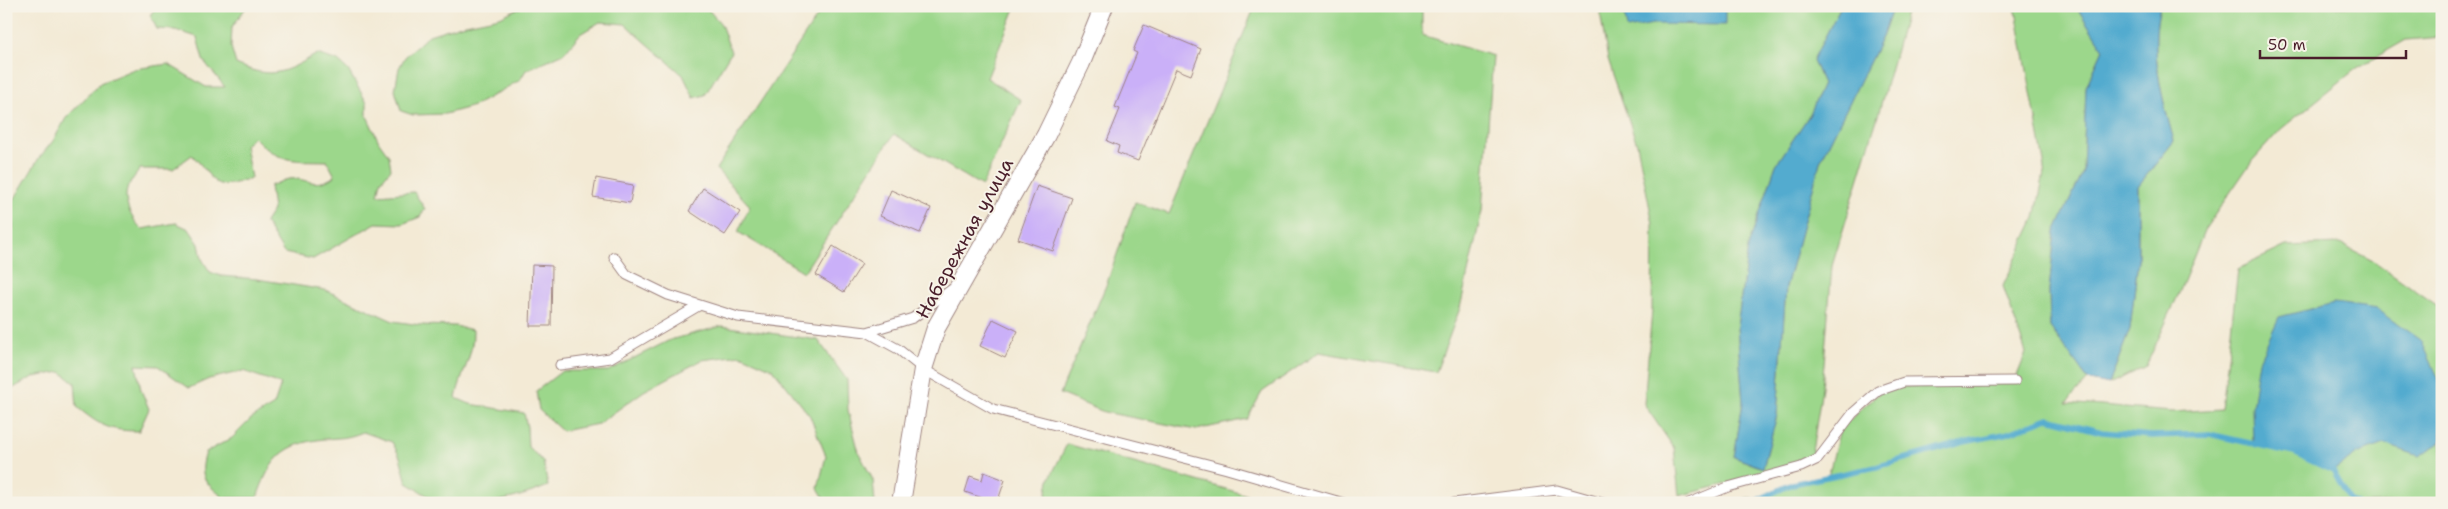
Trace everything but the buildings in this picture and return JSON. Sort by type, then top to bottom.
[{"type":"street","name":"Набережная улица","points":[[901,503],[923,368],[936,328],[1046,136],[1081,63],[1104,6]]},
{"type":"lane","points":[[614,257],[627,275],[668,295],[738,317],[867,332],[898,349],[923,368],[993,409],[1227,469],[1344,503]]},
{"type":"lane","points":[[867,332],[913,318],[942,298],[964,278]]},
{"type":"lane","points":[[560,365],[610,358],[700,305]]},
{"type":"lane","points":[[1689,503],[1736,484],[1801,467],[1818,459],[1853,413],[1878,391],[1904,382],[2015,381]]},
{"type":"lane","points":[[1454,503],[1557,490],[1603,503]]},
{"type":"green space","points":[[157,6],[247,6],[232,27],[231,47],[236,64],[248,69],[269,73],[278,72],[295,66],[317,54],[338,61],[348,70],[367,103],[367,116],[379,142],[389,156],[391,169],[381,181],[378,195],[414,192],[425,209],[420,217],[402,224],[376,223],[313,259],[284,253],[265,222],[273,210],[270,186],[289,179],[316,183],[335,176],[327,161],[287,159],[271,152],[254,137],[245,145],[251,178],[237,182],[221,184],[215,182],[192,155],[173,169],[140,169],[129,184],[126,194],[129,211],[138,225],[142,229],[176,223],[189,229],[199,244],[202,259],[210,272],[221,276],[257,279],[325,290],[393,321],[420,325],[455,326],[473,330],[469,356],[456,398],[470,404],[524,413],[528,447],[543,461],[548,486],[524,495],[498,501],[471,504],[440,502],[407,483],[400,457],[392,442],[363,432],[345,437],[317,440],[293,447],[277,458],[271,466],[257,498],[224,498],[212,488],[203,474],[206,452],[232,438],[251,419],[274,405],[281,384],[243,371],[209,379],[189,388],[158,366],[136,365],[141,390],[149,409],[139,431],[120,430],[106,426],[77,407],[75,383],[61,372],[33,377],[6,392],[6,253],[13,226],[9,208],[66,118],[100,83],[134,69],[168,64],[206,87],[225,87],[203,60],[197,37],[175,30],[157,29],[150,15]]},
{"type":"green space","points":[[523,6],[705,6],[721,24],[731,52],[705,95],[694,98],[683,75],[625,24],[600,22],[580,34],[564,53],[526,70],[520,80],[474,106],[445,114],[413,115],[401,111],[395,90],[399,68],[405,57],[429,35],[461,25],[500,17]]},
{"type":"green space","points":[[824,6],[1016,6],[987,78],[1021,100],[982,186],[894,134],[804,272],[738,232],[750,206],[716,169]]},
{"type":"green space","points":[[1255,6],[1422,6],[1422,35],[1493,56],[1482,211],[1460,308],[1436,372],[1319,352],[1262,392],[1247,419],[1196,430],[1104,412],[1060,394],[1107,283],[1135,202],[1169,214]]},
{"type":"green space","points":[[1599,6],[1841,6],[1813,60],[1823,84],[1810,114],[1776,165],[1748,247],[1737,327],[1743,402],[1734,457],[1763,468],[1777,415],[1786,287],[1820,162],[1883,35],[1893,6],[1908,6],[1877,119],[1832,266],[1822,388],[1811,458],[1730,483],[1679,496],[1674,448],[1644,404],[1652,310],[1653,224],[1637,144],[1608,60]]},
{"type":"green space","points":[[2015,6],[2076,6],[2103,49],[2086,87],[2083,172],[2055,232],[2049,291],[2050,327],[2088,380],[2066,403],[2172,412],[2222,409],[2238,269],[2286,246],[2340,244],[2375,262],[2438,306],[2442,312],[2442,503],[1737,503],[1745,499],[1760,499],[1792,484],[1828,477],[1840,429],[1883,389],[1942,383],[2015,381],[2026,353],[2003,286],[2035,218],[2045,168]]},
{"type":"green space","points":[[2160,6],[2442,6],[2442,37],[2406,40],[2357,68],[2281,129],[2252,161],[2205,229],[2180,291],[2146,366],[2109,384],[2130,329],[2138,260],[2138,186],[2174,141],[2161,91],[2156,57],[2157,23]]},
{"type":"green space","points":[[722,326],[818,340],[847,380],[848,410],[859,453],[873,480],[875,503],[827,503],[818,488],[826,456],[810,416],[773,369],[741,355],[702,360],[644,391],[598,424],[562,431],[539,410],[536,391],[562,371],[608,371],[670,340]]},
{"type":"green space","points":[[1067,444],[1275,503],[1045,503],[1049,480]]},
{"type":"water","points":[[1623,6],[1725,6],[1725,25],[1653,24],[1627,29]]},
{"type":"water","points":[[1841,6],[1893,6],[1883,35],[1820,162],[1786,287],[1777,415],[1763,468],[1734,457],[1743,402],[1737,327],[1748,247],[1776,165],[1810,114],[1823,84],[1813,60]]},
{"type":"water","points":[[2076,6],[2160,6],[2157,23],[2156,57],[2161,91],[2174,141],[2138,186],[2138,260],[2130,329],[2109,384],[2088,380],[2050,327],[2049,291],[2055,232],[2083,172],[2086,87],[2103,49]]},
{"type":"water","points":[[2334,303],[2377,309],[2421,340],[2442,386],[2442,442],[2419,456],[2384,444],[2357,454],[2333,471],[2294,453],[2253,442],[2252,407],[2259,361],[2279,317]]},
{"type":"waterway","points":[[1760,499],[1792,484],[1876,467],[1964,442],[2009,433],[2048,418],[2102,432],[2152,436],[2209,434],[2294,453],[2333,471],[2350,501],[2356,503]]}]
